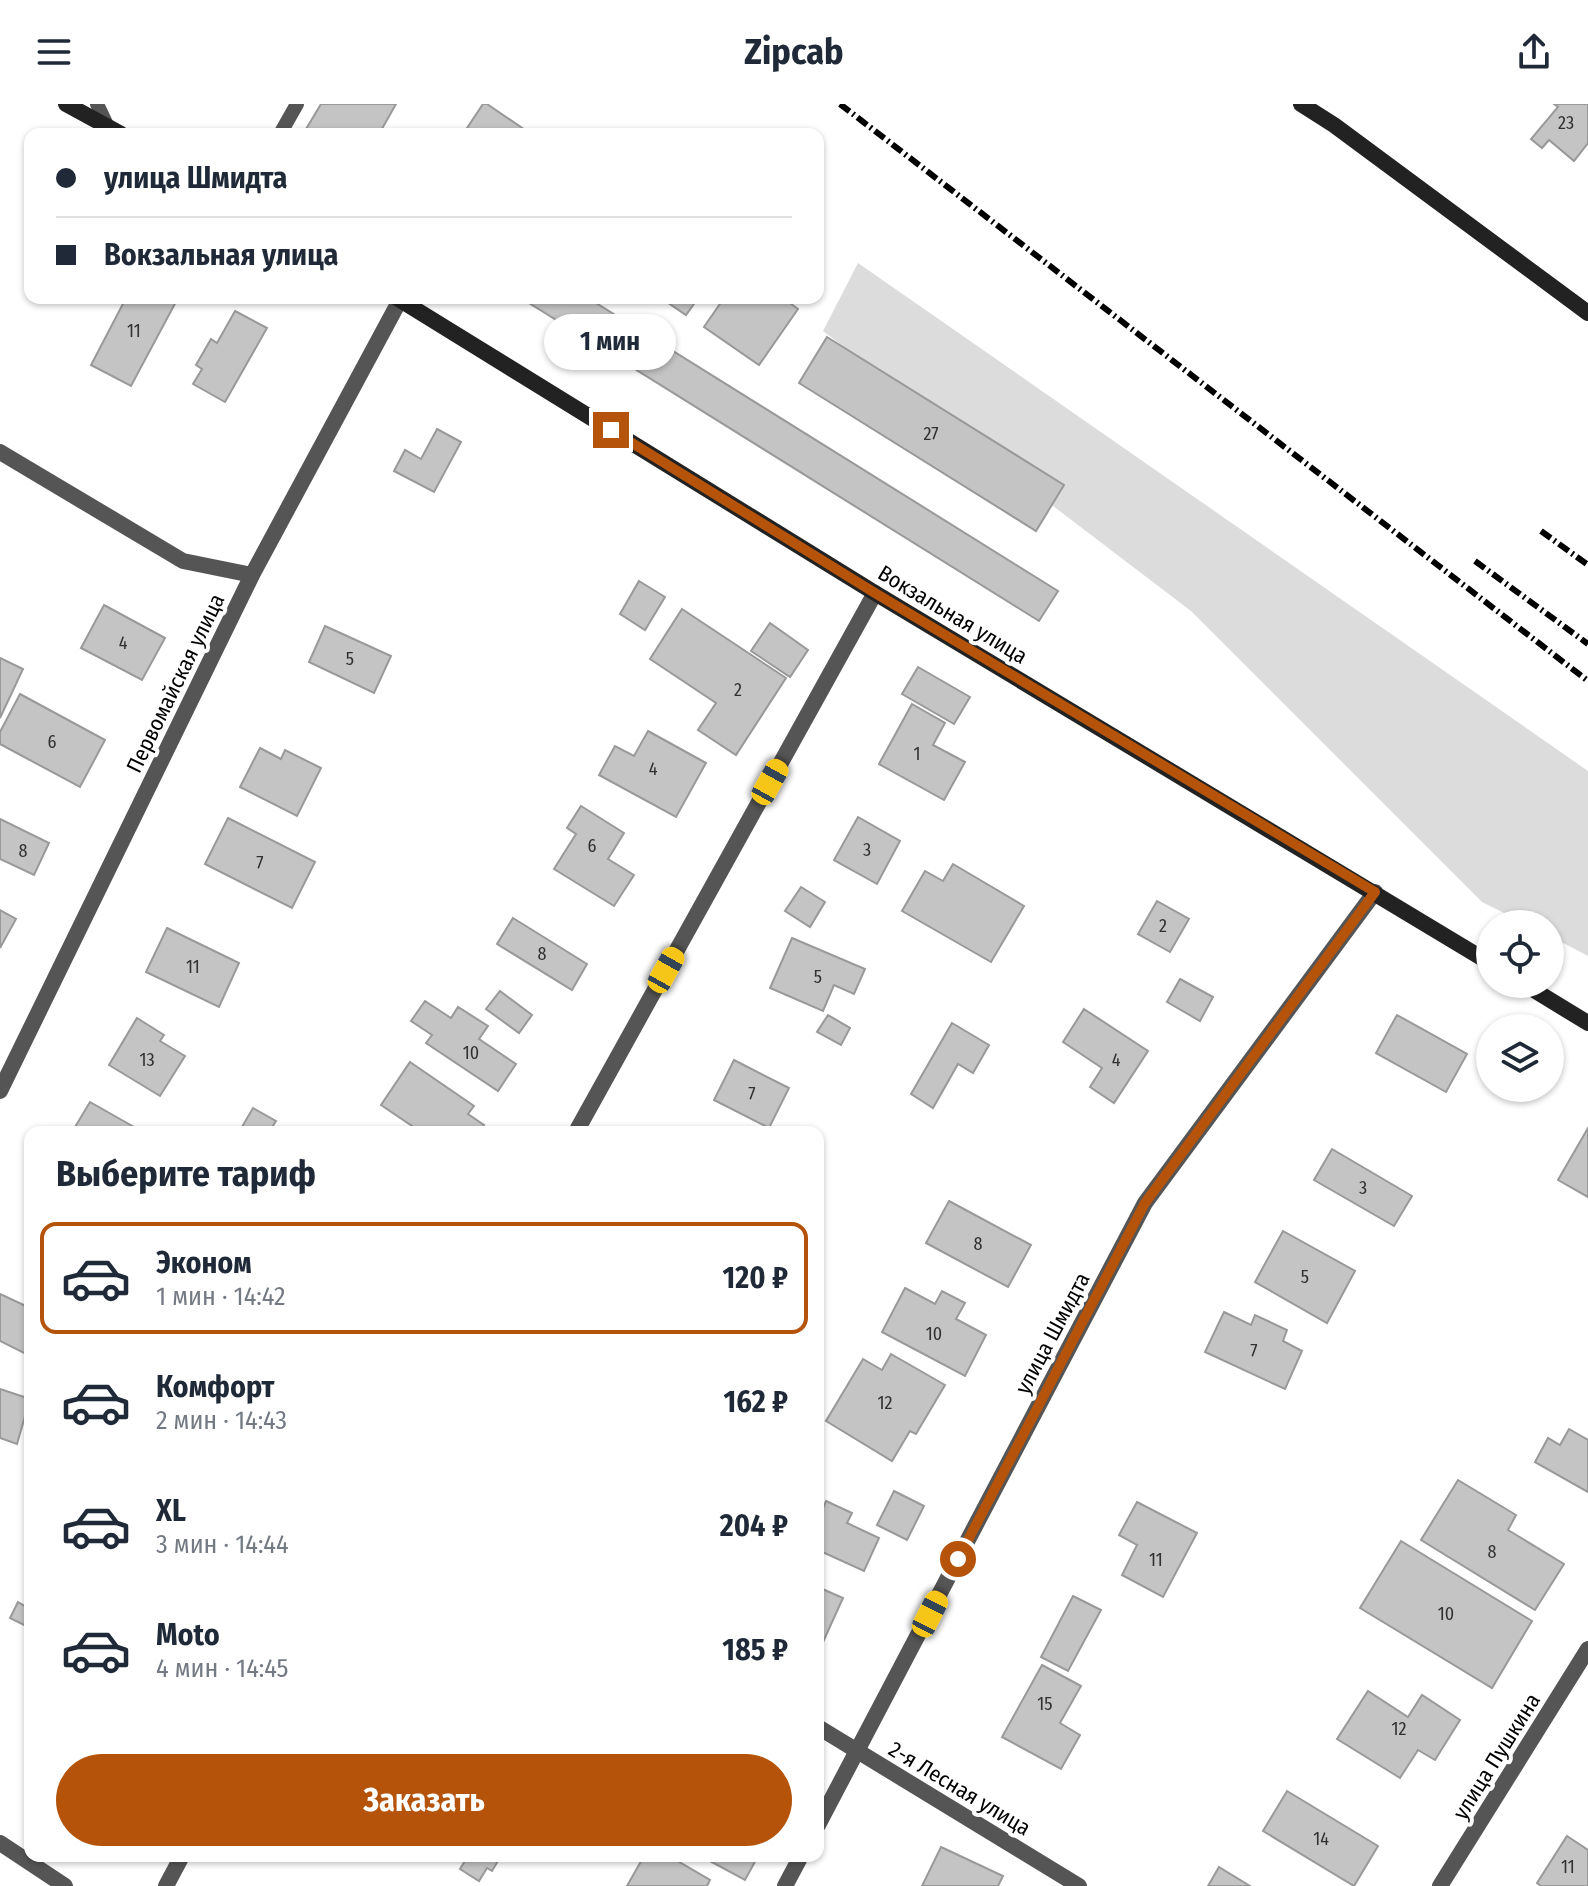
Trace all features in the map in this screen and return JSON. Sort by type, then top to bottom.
[{"type":"street","points":[[66,104],[110,128]]},
{"type":"street","points":[[1301,104],[1334,125],[1588,313]]},
{"type":"street","name":"Первомайская улица","points":[[0,1091],[252,575],[395,304]]},
{"type":"street","name":"Вокзальная улица","points":[[406,304],[875,593],[1476,954]]},
{"type":"street","points":[[0,452],[183,561],[252,575]]},
{"type":"street","points":[[579,1126],[875,593]]},
{"type":"street","name":"улица Шмидта","points":[[824,1814],[1145,1203],[1375,892]]},
{"type":"street","points":[[1547,998],[1588,1023]]},
{"type":"street","name":"улица Пушкина","points":[[1440,1886],[1588,1649]]},
{"type":"street","name":"2-я Лесная улица","points":[[824,1731],[1079,1886]]},
{"type":"street","points":[[0,1843],[24,1859]]},
{"type":"street","points":[[29,1862],[65,1886]]},
{"type":"street","points":[[166,1886],[179,1862]]},
{"type":"street","points":[[785,1886],[798,1862]]},
{"type":"lane","points":[[97,104],[113,128]]},
{"type":"lane","points":[[283,128],[297,104]]},
{"type":"shaded area","points":[[858,263],[1588,771],[1588,956],[1564,943],[1564,910],[1498,910],[1482,902],[1191,611],[823,331]]},
{"type":"building","points":[[321,104],[396,104],[382,128],[307,128]]},
{"type":"building","points":[[483,104],[487,104],[522,128],[467,128]]},
{"type":"building","points":[[1554,104],[1588,104],[1588,143],[1574,161],[1549,140],[1542,148],[1531,139],[1558,107]]},
{"type":"building","points":[[123,304],[175,304],[131,386],[91,365]]},
{"type":"building","points":[[531,304],[598,304],[1058,591],[1039,621]]},
{"type":"building","points":[[670,304],[694,304],[686,315]]},
{"type":"building","points":[[720,304],[791,304],[798,309],[759,365],[704,327]]},
{"type":"building","points":[[235,311],[267,328],[225,402],[193,384],[202,369],[196,365],[211,339],[217,343]]},
{"type":"building","points":[[827,337],[1064,485],[1036,531],[799,383]]},
{"type":"building","points":[[437,429],[461,442],[434,492],[394,471],[405,450],[421,459]]},
{"type":"building","points":[[639,581],[665,597],[645,630],[620,614]]},
{"type":"building","points":[[104,605],[165,638],[142,680],[81,648]]},
{"type":"building","points":[[682,609],[786,678],[736,755],[698,730],[716,703],[650,659]]},
{"type":"building","points":[[770,623],[808,650],[790,677],[751,651]]},
{"type":"building","points":[[325,626],[391,656],[374,693],[309,662]]},
{"type":"building","points":[[0,658],[23,669],[0,718]]},
{"type":"building","points":[[918,667],[970,697],[954,724],[902,694]]},
{"type":"building","points":[[20,694],[105,740],[80,787],[0,744],[0,732]]},
{"type":"building","points":[[912,704],[945,723],[933,745],[965,762],[944,800],[879,764]]},
{"type":"building","points":[[648,731],[706,763],[676,817],[599,775],[615,746],[634,756]]},
{"type":"building","points":[[260,748],[281,759],[285,750],[321,768],[297,816],[240,787]]},
{"type":"building","points":[[581,806],[624,833],[608,859],[634,875],[614,906],[554,869],[576,834],[567,828]]},
{"type":"building","points":[[858,817],[900,841],[877,884],[834,860]]},
{"type":"building","points":[[228,818],[315,862],[292,908],[205,864]]},
{"type":"building","points":[[0,819],[49,843],[34,875],[0,859]]},
{"type":"building","points":[[953,864],[1024,906],[991,962],[902,911],[925,871],[943,881]]},
{"type":"building","points":[[801,887],[825,902],[810,927],[785,911]]},
{"type":"building","points":[[1157,901],[1189,919],[1170,952],[1138,934]]},
{"type":"building","points":[[0,910],[16,919],[0,948]]},
{"type":"building","points":[[513,918],[587,964],[572,990],[497,944]]},
{"type":"building","points":[[167,928],[239,963],[219,1007],[146,972]]},
{"type":"building","points":[[792,938],[865,969],[854,994],[834,985],[823,1011],[770,988]]},
{"type":"building","points":[[1180,979],[1213,997],[1200,1021],[1167,1002]]},
{"type":"building","points":[[500,991],[532,1015],[519,1033],[486,1009]]},
{"type":"building","points":[[425,1001],[451,1018],[458,1007],[488,1026],[479,1039],[516,1064],[498,1091],[426,1043],[432,1035],[411,1021]]},
{"type":"building","points":[[1084,1009],[1148,1051],[1114,1103],[1090,1087],[1102,1068],[1063,1042]]},
{"type":"building","points":[[828,1015],[850,1028],[841,1045],[817,1032]]},
{"type":"building","points":[[1397,1015],[1467,1054],[1446,1092],[1376,1053]]},
{"type":"building","points":[[137,1018],[164,1035],[160,1041],[185,1056],[160,1096],[109,1065]]},
{"type":"building","points":[[952,1023],[989,1045],[973,1073],[958,1064],[933,1108],[911,1094]]},
{"type":"building","points":[[734,1060],[789,1088],[770,1126],[714,1100]]},
{"type":"building","points":[[410,1062],[474,1106],[468,1114],[484,1125],[412,1126],[381,1105]]},
{"type":"building","points":[[90,1102],[132,1126],[76,1126]]},
{"type":"building","points":[[253,1108],[276,1121],[273,1126],[242,1126]]},
{"type":"building","points":[[1588,1128],[1588,1197],[1558,1180]]},
{"type":"building","points":[[1332,1149],[1412,1196],[1394,1226],[1314,1180]]},
{"type":"building","points":[[949,1201],[1031,1245],[1008,1287],[926,1243]]},
{"type":"building","points":[[1283,1231],[1355,1271],[1327,1323],[1255,1282]]},
{"type":"building","points":[[905,1288],[935,1304],[942,1291],[965,1303],[956,1319],[986,1335],[965,1376],[882,1332]]},
{"type":"building","points":[[0,1294],[24,1305],[24,1353],[0,1341]]},
{"type":"building","points":[[1224,1312],[1251,1325],[1255,1315],[1287,1330],[1283,1341],[1302,1351],[1285,1389],[1205,1352]]},
{"type":"building","points":[[891,1354],[945,1385],[916,1434],[910,1431],[892,1461],[826,1421],[863,1359],[882,1370]]},
{"type":"building","points":[[0,1389],[24,1397],[24,1420],[17,1444],[0,1438]]},
{"type":"building","points":[[1569,1429],[1588,1440],[1588,1492],[1535,1462],[1548,1438],[1560,1445]]},
{"type":"building","points":[[1458,1480],[1516,1515],[1508,1530],[1564,1564],[1535,1610],[1421,1540]]},
{"type":"building","points":[[894,1491],[924,1506],[907,1540],[877,1525]]},
{"type":"building","points":[[826,1501],[852,1513],[847,1523],[879,1538],[864,1571],[824,1553]]},
{"type":"building","points":[[1137,1502],[1197,1533],[1163,1597],[1122,1575],[1137,1545],[1119,1535]]},
{"type":"building","points":[[1401,1541],[1532,1621],[1492,1688],[1360,1608]]},
{"type":"building","points":[[824,1590],[843,1598],[824,1640]]},
{"type":"building","points":[[1073,1596],[1101,1610],[1068,1671],[1041,1657]]},
{"type":"building","points":[[18,1602],[24,1606],[24,1625],[10,1618]]},
{"type":"building","points":[[1042,1665],[1081,1686],[1060,1723],[1080,1735],[1061,1769],[1002,1737]]},
{"type":"building","points":[[1368,1691],[1408,1717],[1422,1695],[1460,1720],[1435,1760],[1418,1750],[1400,1778],[1337,1739]]},
{"type":"building","points":[[1287,1791],[1378,1846],[1354,1886],[1263,1831]]},
{"type":"building","points":[[1567,1836],[1588,1850],[1588,1886],[1541,1886],[1537,1883]]},
{"type":"building","points":[[941,1847],[1003,1876],[998,1886],[922,1886]]},
{"type":"building","points":[[464,1862],[497,1862],[492,1871],[487,1868],[479,1881],[460,1869]]},
{"type":"building","points":[[641,1862],[679,1862],[710,1880],[707,1886],[627,1886]]},
{"type":"building","points":[[712,1862],[755,1862],[745,1880]]},
{"type":"building","points":[[1219,1867],[1250,1886],[1208,1886]]},
{"type":"railway","points":[[840,104],[1588,681]]},
{"type":"railway","points":[[1541,531],[1588,565]]},
{"type":"railway","points":[[1475,561],[1588,644]]},
{"type":"route","points":[[611,430],[875,593],[1375,892],[1145,1203],[958,1559]]}]
